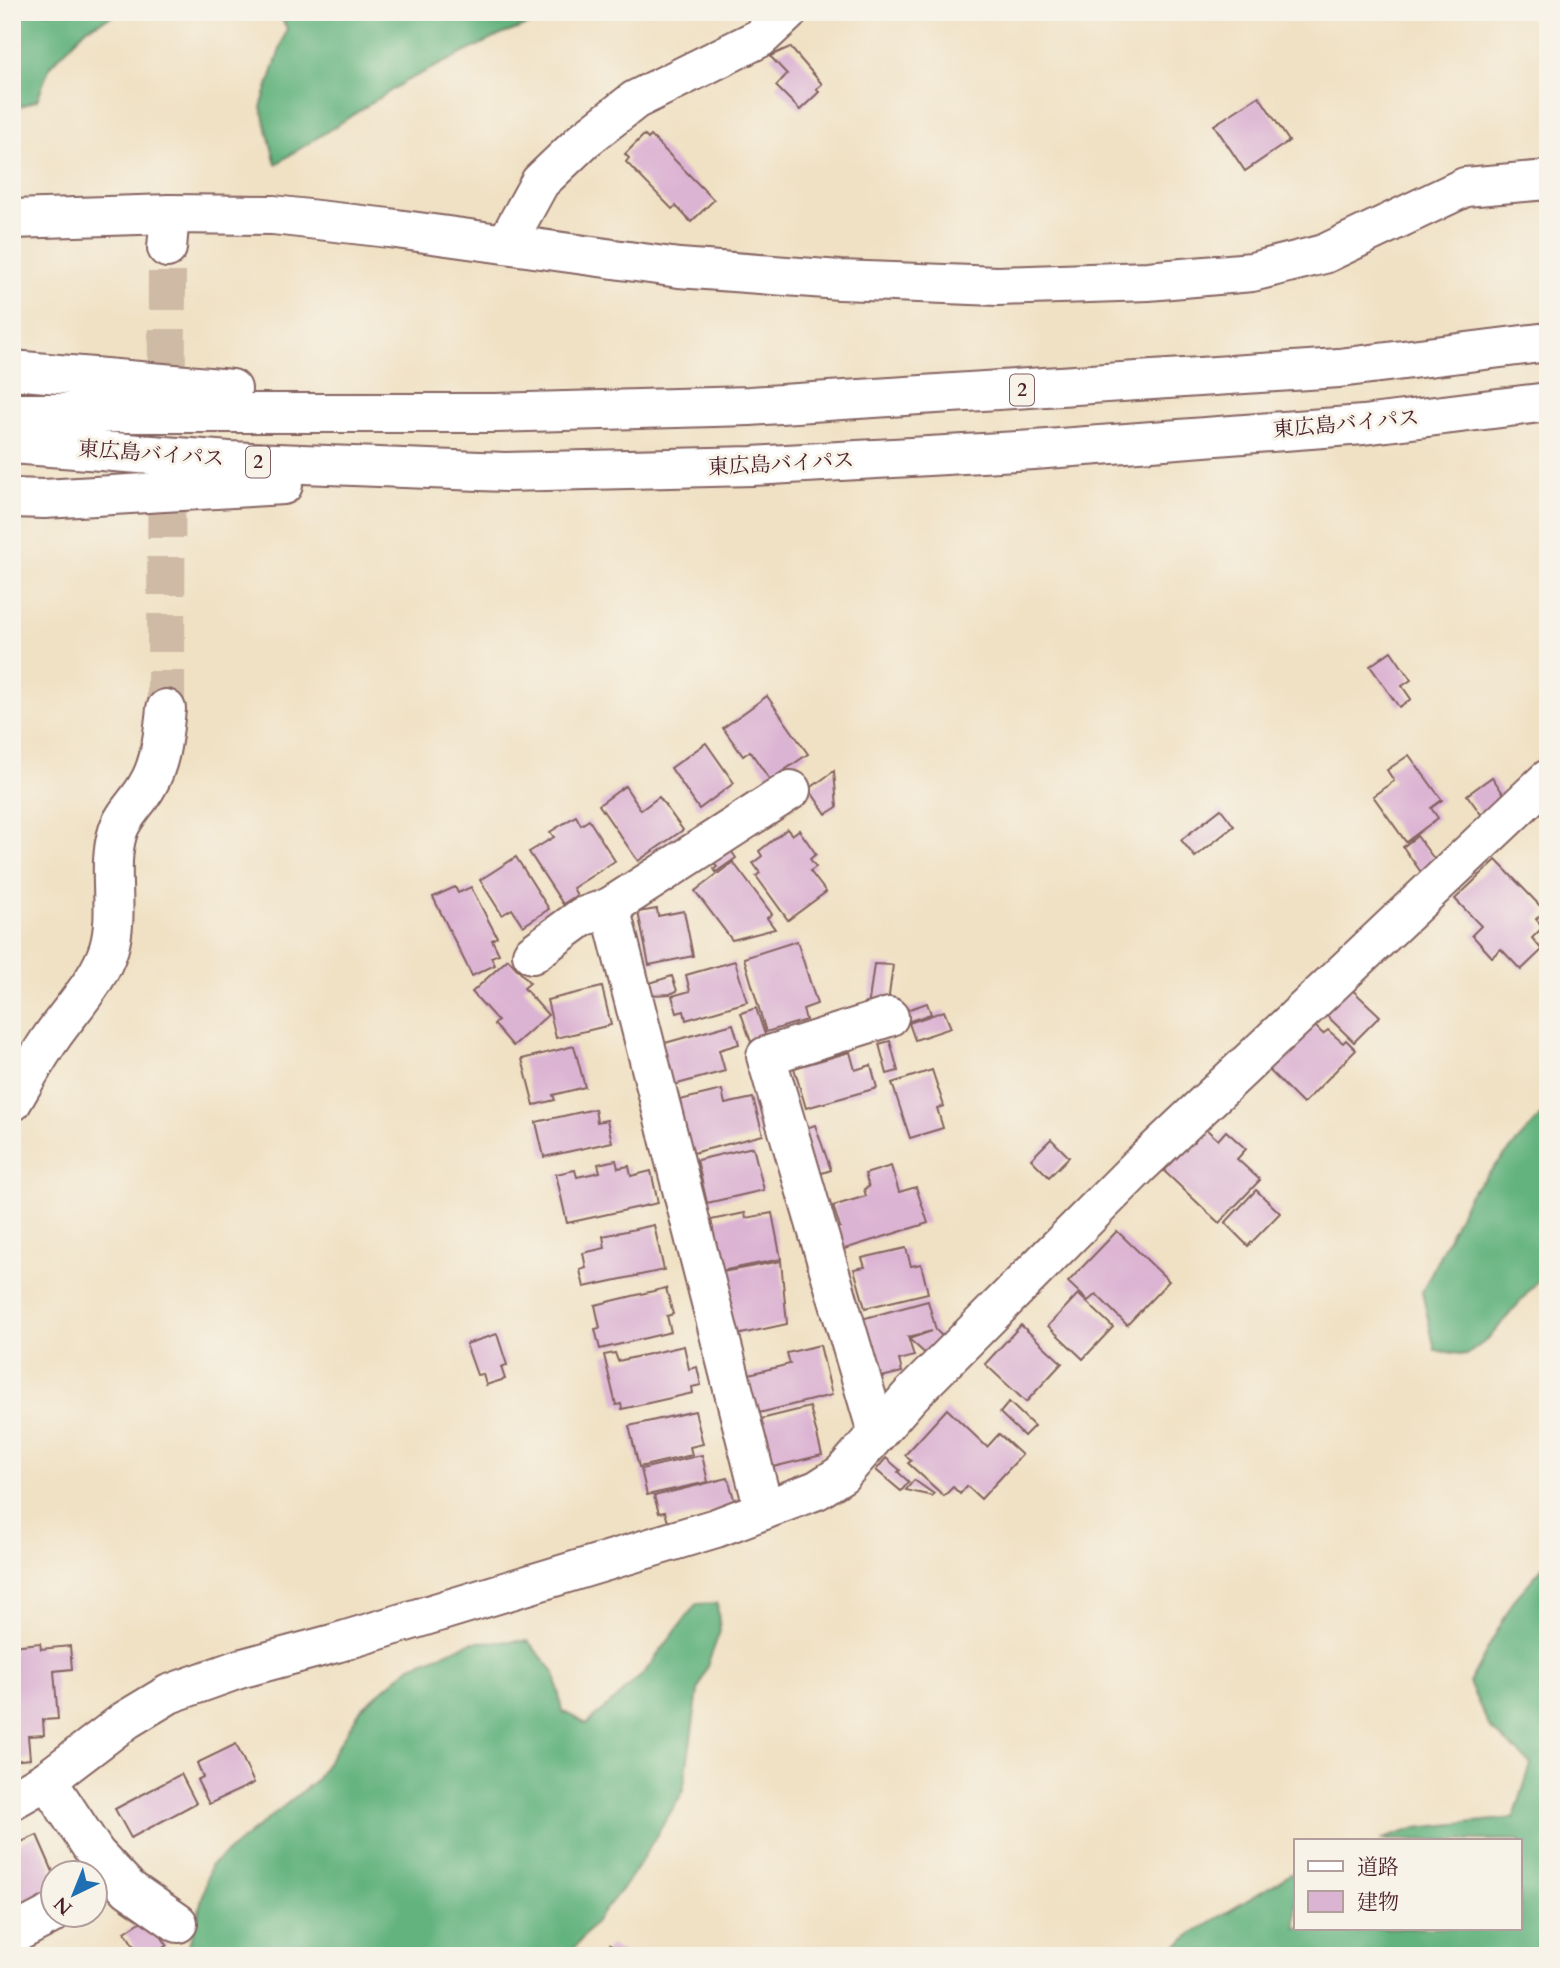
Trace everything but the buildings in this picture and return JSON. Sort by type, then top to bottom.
[{"type":"main road","points":[[506,244],[540,182],[584,140],[635,100],[760,38],[788,12]]},
{"type":"main road","points":[[12,219],[168,231],[273,215],[679,268],[840,280],[998,286],[1148,281],[1252,272],[1312,257],[1348,243],[1465,187],[1548,180]]},
{"type":"main road","name":"東広島バイパス","points":[[12,413],[495,412],[750,406],[1339,368],[1548,342]]},
{"type":"main road","name":"2","points":[[12,370],[495,412]]},
{"type":"main road","name":"東広島バイパス","points":[[12,443],[229,461],[505,472],[752,466],[1034,450],[1363,425],[1548,402]]},
{"type":"main road","name":"2","points":[[12,498],[44,499],[505,472]]},
{"type":"main road","points":[[12,1102],[52,1037],[94,978],[108,950],[114,924],[113,871],[118,830],[149,785],[162,747],[166,709]]},
{"type":"main road","points":[[12,1800],[47,1780],[126,1720],[169,1694],[239,1669],[336,1643],[716,1528],[817,1490],[842,1474],[910,1396],[1139,1166],[1548,779]]},
{"type":"main road","points":[[532,954],[582,918],[610,907],[791,790]]},
{"type":"main road","points":[[610,907],[764,1510]]},
{"type":"main road","points":[[877,1432],[766,1056],[889,1017]]},
{"type":"main road","points":[[47,1780],[98,1860]]},
{"type":"main road","points":[[108,1887],[129,1889],[178,1923]]},
{"type":"main road","points":[[12,1936],[38,1922]]},
{"type":"green space","points":[[12,12],[121,12],[87,28],[50,66],[37,100],[12,110]]},
{"type":"green space","points":[[277,12],[564,12],[498,36],[406,81],[276,164],[261,107],[287,28]]},
{"type":"green space","points":[[1548,1108],[1548,1269],[1489,1338],[1467,1355],[1435,1350],[1422,1292],[1469,1195]]},
{"type":"green space","points":[[1548,1561],[1548,1956],[1165,1956],[1194,1932],[1294,1872],[1294,1930],[1522,1930],[1522,1839],[1383,1839],[1416,1828],[1514,1818],[1531,1764],[1490,1728],[1469,1683],[1514,1600]]},
{"type":"green space","points":[[717,1603],[720,1631],[698,1691],[683,1792],[631,1877],[568,1956],[183,1956],[193,1934],[210,1866],[316,1780],[362,1708],[411,1666],[473,1642],[528,1641],[555,1673],[562,1711],[587,1724],[644,1673],[696,1604]]},
{"type":"tunnel","points":[[166,709],[167,248]]}]
